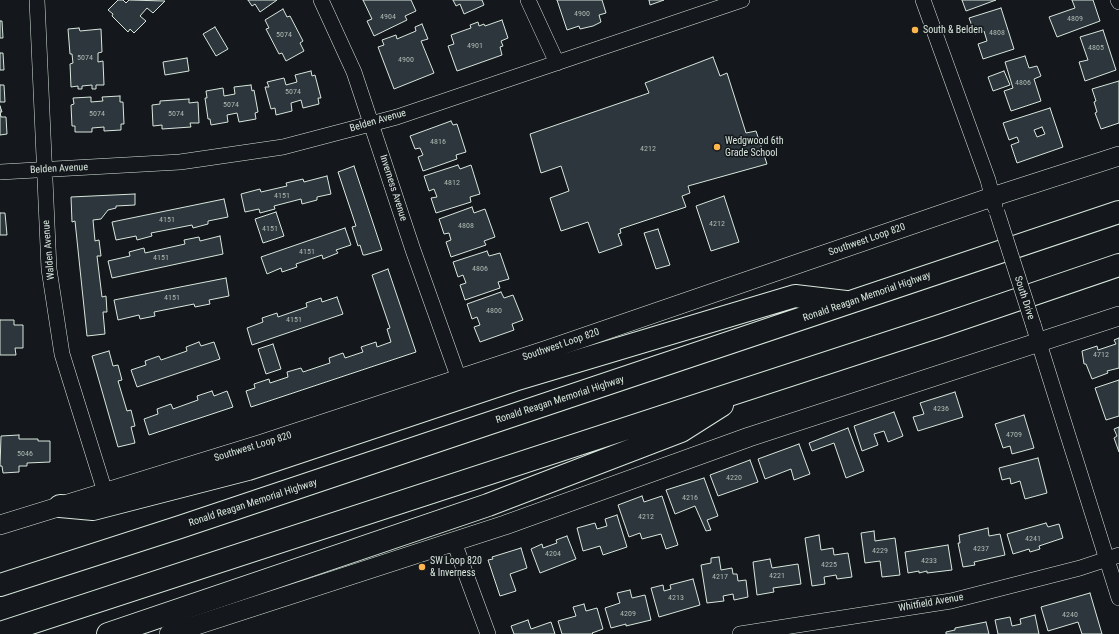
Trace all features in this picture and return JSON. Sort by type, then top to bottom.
[{"type":"highway","name":"Ronald Reagan Memorial Highway","points":[[0,585],[852,303],[1119,212]]},
{"type":"highway","points":[[0,633],[940,326],[1119,265]]},
{"type":"highway","points":[[60,506],[93,509],[248,469],[514,380],[795,296],[852,303]]},
{"type":"highway","points":[[108,634],[280,574],[488,505],[681,432],[749,388]]},
{"type":"main road","name":"Southwest Loop 820","points":[[0,525],[262,444],[995,204],[1119,156]]},
{"type":"main road","points":[[169,634],[454,542],[1036,333],[1119,316]]},
{"type":"street","name":"Walden Avenue","points":[[37,0],[49,269],[62,354],[105,492]]},
{"type":"street","name":"Inverness Avenue","points":[[321,0],[354,72],[413,250],[459,379]]},
{"type":"street","points":[[528,0],[557,63]]},
{"type":"street","name":"Belden Avenue","points":[[0,172],[180,162],[283,147],[372,124],[557,63],[717,4],[742,0]]},
{"type":"street","name":"South Drive","points":[[923,0],[988,180],[1036,333],[1112,557],[1119,598]]},
{"type":"street","points":[[454,542],[488,634]]},
{"type":"street","name":"Whitfield Avenue","points":[[740,634],[951,601],[1080,568],[1112,557]]},
{"type":"building","points":[[118,0],[123,0],[126,3],[129,0],[165,1],[153,13],[147,8],[140,16],[146,21],[134,33],[130,29],[128,32],[108,10]]},
{"type":"building","points":[[248,0],[277,0],[260,12],[255,4],[252,6]]},
{"type":"building","points":[[363,0],[411,0],[416,11],[405,16],[407,20],[374,36],[367,21],[372,19]]},
{"type":"building","points":[[453,0],[482,0],[484,5],[464,14],[460,4],[456,6]]},
{"type":"building","points":[[557,0],[602,0],[606,13],[599,15],[601,22],[593,26],[580,29],[579,26],[567,30]]},
{"type":"building","points":[[649,0],[664,0],[650,5]]},
{"type":"building","points":[[962,0],[996,0],[966,11]]},
{"type":"building","points":[[1072,0],[1093,0],[1100,21],[1057,37],[1049,17],[1075,8]]},
{"type":"building","points":[[1001,8],[1014,49],[983,59],[978,44],[987,41],[984,31],[975,34],[969,18]]},
{"type":"building","points":[[283,9],[287,17],[290,16],[303,41],[300,43],[304,51],[286,61],[282,53],[279,54],[266,29],[269,28],[265,20]]},
{"type":"building","points":[[502,20],[508,38],[501,41],[503,46],[500,47],[502,55],[457,71],[448,46],[454,44],[451,35],[471,28],[470,25],[478,22],[479,26],[484,24],[485,26]]},
{"type":"building","points":[[0,21],[2,21],[3,38],[0,38]]},
{"type":"building","points":[[422,24],[428,39],[421,41],[434,73],[394,89],[378,47],[384,45],[382,40],[396,35],[397,39],[416,31],[415,27]]},
{"type":"building","points":[[215,27],[228,49],[216,56],[203,34]]},
{"type":"building","points":[[79,28],[80,31],[101,29],[102,52],[98,53],[98,62],[103,61],[104,85],[96,85],[96,89],[92,89],[92,85],[82,86],[82,89],[78,89],[78,86],[71,87],[70,64],[73,63],[72,54],[70,54],[68,29]]},
{"type":"building","points":[[1103,30],[1116,70],[1085,81],[1079,62],[1088,60],[1080,37]]},
{"type":"building","points":[[0,53],[3,53],[4,70],[0,70]]},
{"type":"building","points":[[1025,56],[1029,68],[1037,66],[1041,76],[1034,79],[1041,101],[1011,111],[1004,91],[1013,88],[1005,62]]},
{"type":"building","points":[[713,57],[720,76],[727,73],[746,133],[756,131],[767,164],[688,186],[690,193],[682,196],[686,207],[620,229],[621,233],[618,234],[622,245],[599,253],[588,222],[561,231],[550,198],[569,191],[561,166],[541,173],[530,134],[649,93],[645,83]]},
{"type":"building","points":[[187,58],[189,71],[165,75],[163,62]]},
{"type":"building","points":[[311,71],[312,76],[315,75],[321,98],[318,98],[319,104],[303,108],[301,100],[291,103],[292,111],[276,115],[275,108],[271,109],[265,87],[269,87],[267,82],[284,78],[286,85],[297,82],[295,75]]},
{"type":"building","points":[[1004,71],[1010,85],[993,91],[988,77]]},
{"type":"building","points":[[1119,81],[1119,123],[1101,129],[1095,113],[1097,112],[1094,102],[1096,101],[1092,89]]},
{"type":"building","points":[[0,85],[4,85],[5,102],[0,102]]},
{"type":"building","points":[[251,85],[252,91],[254,90],[258,112],[255,113],[256,119],[239,122],[237,113],[227,115],[228,122],[211,125],[210,119],[208,119],[205,98],[207,98],[206,91],[223,88],[224,96],[235,94],[234,87]]},
{"type":"building","points":[[120,96],[120,102],[123,102],[124,124],[121,124],[121,130],[104,131],[104,127],[92,128],[92,132],[75,132],[75,126],[72,126],[71,105],[74,104],[73,98],[91,97],[91,102],[103,101],[102,97]]},
{"type":"building","points":[[189,99],[189,103],[198,102],[199,123],[190,123],[191,127],[162,129],[162,125],[153,126],[152,105],[160,104],[160,101]]},
{"type":"building","points":[[1050,108],[1063,147],[1017,163],[1011,145],[1019,142],[1017,137],[1009,140],[1003,123]],"holes":[[[1042,127],[1045,134],[1037,137],[1034,130]]]},
{"type":"building","points":[[0,112],[1,117],[6,117],[7,134],[0,135]]},
{"type":"building","points":[[451,121],[453,125],[457,124],[466,152],[456,155],[457,159],[423,171],[418,157],[423,155],[420,148],[415,149],[410,136]]},
{"type":"building","points":[[458,165],[460,169],[471,165],[480,194],[470,197],[471,202],[436,213],[431,198],[437,197],[434,189],[429,191],[424,176]]},
{"type":"building","points":[[354,166],[382,250],[365,255],[363,255],[360,245],[358,246],[352,227],[356,226],[338,172]]},
{"type":"building","points":[[327,176],[331,194],[317,197],[317,200],[302,204],[301,199],[274,206],[275,209],[260,213],[259,209],[245,212],[241,194],[260,189],[261,192],[287,186],[286,183],[303,179],[304,182]]},
{"type":"building","points":[[135,194],[135,205],[116,206],[116,208],[108,210],[101,219],[93,220],[95,241],[99,240],[101,256],[97,256],[102,297],[106,296],[107,312],[103,312],[105,334],[87,336],[75,221],[72,222],[71,197]]},
{"type":"building","points":[[724,196],[739,242],[711,251],[696,206]]},
{"type":"building","points":[[224,199],[228,217],[208,221],[208,224],[193,228],[192,225],[151,233],[152,236],[137,240],[136,236],[116,240],[112,222]]},
{"type":"building","points":[[472,207],[474,213],[485,209],[495,237],[484,241],[486,245],[451,257],[446,242],[451,240],[449,233],[444,234],[439,219]]},
{"type":"building","points":[[276,212],[284,236],[263,243],[255,219]]},
{"type":"building","points":[[0,213],[5,213],[7,235],[0,235]]},
{"type":"building","points":[[345,228],[351,245],[336,250],[338,253],[323,259],[322,255],[296,264],[297,267],[282,272],[281,268],[267,274],[261,257]]},
{"type":"building","points":[[658,229],[670,265],[656,269],[644,233]]},
{"type":"building","points":[[220,236],[223,254],[112,278],[108,261],[130,256],[129,252],[144,248],[145,253],[185,244],[184,240],[199,237],[200,241]]},
{"type":"building","points":[[487,251],[489,256],[500,253],[509,279],[498,282],[500,288],[465,300],[460,285],[466,283],[463,275],[458,277],[453,262]]},
{"type":"building","points":[[388,269],[416,352],[251,407],[246,391],[255,388],[254,384],[269,379],[270,383],[288,377],[287,372],[301,368],[303,372],[330,363],[329,358],[343,353],[345,358],[363,352],[361,347],[376,342],[377,347],[391,342],[387,329],[390,328],[372,275]]},
{"type":"building","points":[[226,278],[229,296],[209,300],[210,304],[195,307],[194,304],[154,312],[155,316],[140,319],[139,315],[118,320],[114,300]]},
{"type":"building","points":[[501,292],[504,298],[513,295],[523,320],[512,324],[514,330],[480,342],[474,327],[480,325],[477,317],[472,319],[467,304]]},
{"type":"building","points":[[337,297],[343,314],[252,345],[247,328],[263,322],[262,318],[277,313],[278,317],[307,307],[306,303],[321,298],[322,302]]},
{"type":"building","points":[[0,320],[14,320],[14,325],[23,325],[23,348],[15,348],[16,355],[0,355]]},
{"type":"building","points":[[1119,338],[1119,368],[1107,371],[1108,373],[1092,379],[1086,364],[1084,364],[1082,351],[1097,346],[1098,350],[1116,344],[1114,340]]},
{"type":"building","points":[[199,342],[201,346],[214,342],[220,359],[137,387],[131,370],[146,365],[145,361],[159,356],[161,360],[187,351],[186,347]]},
{"type":"building","points":[[273,344],[281,369],[266,374],[258,349]]},
{"type":"building","points":[[109,351],[113,366],[118,365],[122,380],[118,381],[127,411],[131,410],[135,426],[131,427],[135,443],[118,447],[92,356]]},
{"type":"building","points":[[1119,380],[1119,416],[1106,420],[1095,388]]},
{"type":"building","points":[[212,391],[214,396],[227,391],[233,407],[149,435],[144,419],[158,414],[157,409],[171,404],[173,409],[198,400],[197,396]]},
{"type":"building","points":[[955,392],[963,417],[918,431],[913,417],[924,414],[920,403]]},
{"type":"building","points":[[894,412],[903,436],[888,442],[884,431],[874,434],[878,445],[862,451],[854,426]]},
{"type":"building","points":[[1024,415],[1034,448],[1012,454],[1010,446],[1003,448],[995,424]]},
{"type":"building","points":[[1119,427],[1119,452],[1114,438],[1117,436],[1114,429]]},
{"type":"building","points":[[848,428],[864,471],[846,478],[834,443],[812,451],[809,443]]},
{"type":"building","points":[[19,435],[19,439],[38,439],[38,441],[50,441],[50,462],[27,463],[27,466],[19,466],[19,472],[3,473],[2,466],[0,466],[1,436]]},
{"type":"building","points":[[799,444],[810,474],[794,480],[791,469],[765,479],[758,459]]},
{"type":"building","points":[[1038,458],[1047,493],[1025,499],[1020,481],[1011,484],[1010,478],[1002,480],[999,468]]},
{"type":"building","points":[[750,460],[758,482],[718,496],[710,475]]},
{"type":"building","points":[[704,478],[718,516],[707,520],[711,530],[706,531],[695,506],[675,514],[666,490]]},
{"type":"building","points":[[642,496],[644,502],[662,496],[678,545],[666,549],[661,534],[642,539],[640,533],[629,537],[618,505]]},
{"type":"building","points":[[617,515],[627,547],[603,555],[600,546],[583,551],[577,528],[595,523],[597,529],[607,526],[605,519]]},
{"type":"building","points":[[1046,523],[1048,527],[1059,524],[1063,538],[1039,546],[1040,549],[1030,552],[1029,549],[1013,554],[1007,534]]},
{"type":"building","points":[[988,528],[989,536],[1000,534],[1005,555],[974,562],[975,565],[963,567],[958,543],[960,543],[959,535]]},
{"type":"building","points":[[874,531],[875,541],[895,538],[900,575],[882,577],[880,561],[865,563],[861,533]]},
{"type":"building","points":[[819,535],[821,550],[833,548],[834,555],[848,553],[852,577],[837,579],[836,575],[824,577],[825,584],[812,586],[805,538]]},
{"type":"building","points":[[567,536],[576,559],[540,573],[531,549],[542,544],[543,548],[557,543],[556,540]]},
{"type":"building","points":[[948,545],[952,570],[927,573],[927,571],[919,573],[919,571],[908,573],[905,552]]},
{"type":"building","points":[[521,548],[527,568],[510,574],[516,591],[500,596],[488,560],[493,559],[492,557]]},
{"type":"building","points":[[719,557],[721,570],[732,568],[733,574],[737,574],[738,581],[746,580],[748,597],[734,600],[733,594],[723,596],[724,601],[707,603],[701,565],[711,563],[711,558]]},
{"type":"building","points":[[770,559],[772,568],[798,564],[801,584],[773,588],[774,592],[757,595],[753,562]]},
{"type":"building","points":[[693,579],[700,605],[659,617],[651,588],[663,585],[664,591],[671,589],[670,585]]},
{"type":"building","points":[[630,590],[632,598],[645,595],[651,620],[611,628],[605,608],[620,603],[617,593]]},
{"type":"building","points":[[1090,593],[1102,634],[1082,634],[1078,622],[1048,631],[1041,607]]},
{"type":"building","points":[[584,604],[586,611],[597,608],[603,629],[592,633],[593,634],[562,634],[558,621],[576,616],[573,607]]},
{"type":"building","points":[[1035,615],[1039,634],[998,634],[995,620],[1010,617],[1012,626],[1021,624],[1020,619]]},
{"type":"building","points":[[528,620],[531,629],[551,622],[555,634],[514,634],[511,626]]},
{"type":"building","points":[[986,622],[989,634],[946,634],[946,632],[955,630],[955,628]]},
{"type":"place","name":"South & Belden","points":[[915,30]]},
{"type":"place","name":"Wedgwood 6th Grade School","points":[[717,147]]},
{"type":"place","name":"SW Loop 820 & Inverness","points":[[422,567]]}]
